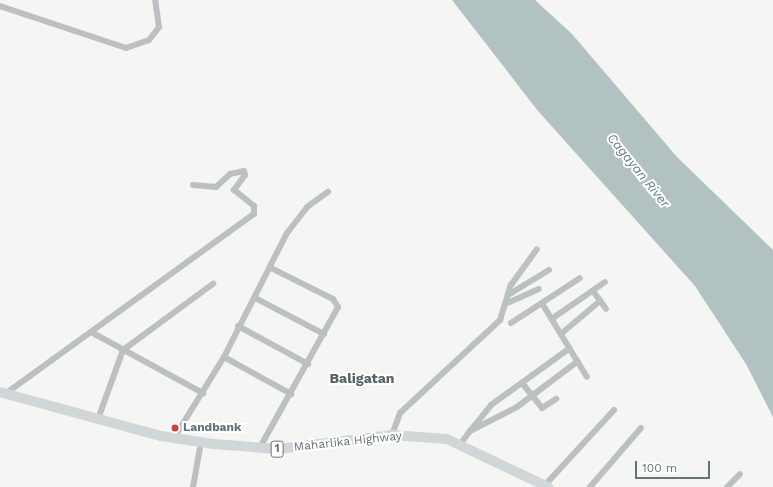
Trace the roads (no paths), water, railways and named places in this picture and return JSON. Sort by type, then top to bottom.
[{"type":"highway","name":"Maharlika Highway","points":[[2,393],[174,438],[259,449],[310,448],[392,435],[447,439],[461,443],[546,486]]},
{"type":"street","points":[[0,6],[126,48],[144,43],[159,27],[155,0]]},
{"type":"street","points":[[2,393],[91,332],[254,214],[254,206],[234,190],[245,172],[230,174],[216,187],[193,185]]},
{"type":"street","points":[[174,438],[224,357],[238,326],[255,298],[299,216],[328,192]]},
{"type":"street","points":[[392,435],[400,413],[496,324],[505,304],[511,285],[537,249]]},
{"type":"street","points":[[259,449],[308,364],[338,307],[336,302],[271,268]]},
{"type":"street","points":[[508,296],[549,270]]},
{"type":"street","points":[[511,323],[543,305],[580,278]]},
{"type":"street","points":[[553,318],[605,282]]},
{"type":"street","points":[[98,419],[123,350],[213,284]]},
{"type":"street","points":[[505,304],[539,289]]},
{"type":"street","points":[[593,291],[606,309]]},
{"type":"street","points":[[255,298],[324,334]]},
{"type":"street","points":[[562,333],[600,301]]},
{"type":"street","points":[[543,305],[553,318],[587,377]]},
{"type":"street","points":[[238,326],[308,364]]},
{"type":"street","points":[[91,332],[203,393]]},
{"type":"street","points":[[461,443],[484,410],[570,348]]},
{"type":"street","points":[[224,357],[291,394]]},
{"type":"street","points":[[470,431],[488,424],[532,396],[578,361]]},
{"type":"street","points":[[522,383],[542,408],[556,399]]},
{"type":"street","points":[[546,486],[614,410]]},
{"type":"street","points":[[590,487],[641,428]]},
{"type":"street","points":[[193,487],[201,442]]},
{"type":"street","points":[[727,487],[740,474]]},
{"type":"water","name":"Cagayan River","points":[[452,0],[535,0],[572,34],[677,157],[773,250],[773,417],[746,364],[695,286],[538,111]]},
{"type":"place","name":"Landbank","points":[[175,428]]},
{"type":"district","name":"Baligatan","points":[[362,378]]}]
